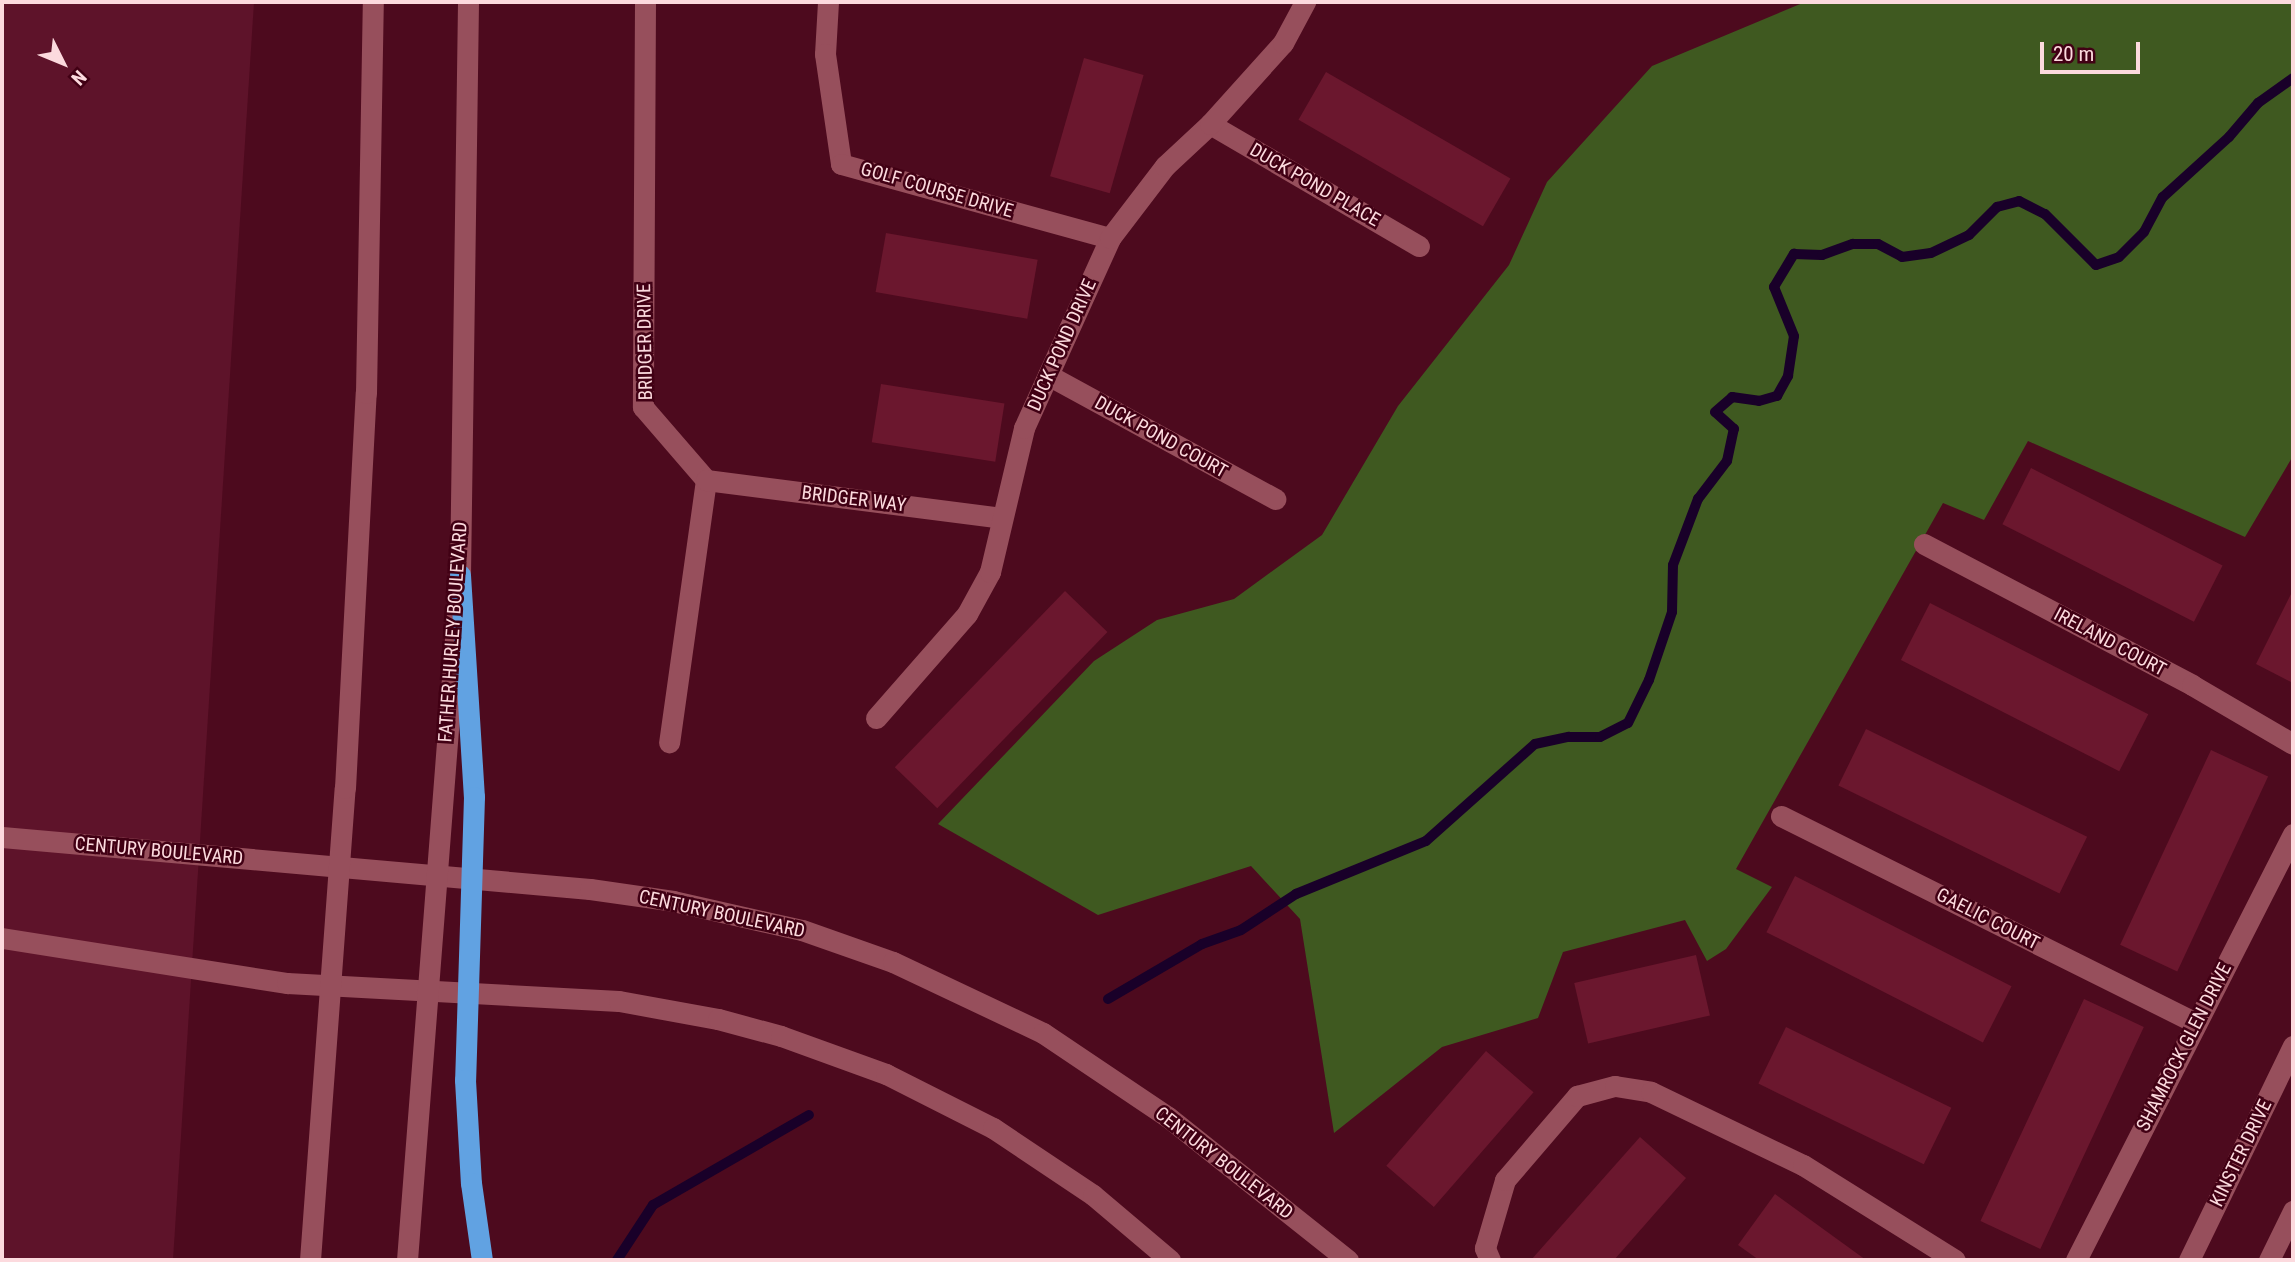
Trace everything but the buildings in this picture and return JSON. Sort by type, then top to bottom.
[{"type":"highway","points":[[460,575],[474,797],[465,1080],[471,1182],[482,1260]]},
{"type":"street","points":[[310,1260],[345,788],[366,393],[373,2]]},
{"type":"street","name":"FATHER HURLEY BOULEVARD","points":[[407,1260],[460,575],[468,2]]},
{"type":"street","name":"BRIDGER DRIVE","points":[[645,2],[643,407],[706,480]]},
{"type":"street","name":"GOLF COURSE DRIVE","points":[[828,2],[825,54],[841,163],[1110,238]]},
{"type":"street","name":"DUCK POND DRIVE","points":[[876,718],[967,614],[990,572],[1024,428],[1110,238],[1165,166],[1210,124],[1283,43],[1305,2]]},
{"type":"street","name":"DUCK POND PLACE","points":[[1210,124],[1419,246]]},
{"type":"street","name":"DUCK POND COURT","points":[[1048,375],[1275,499]]},
{"type":"street","points":[[669,742],[706,480]]},
{"type":"street","name":"BRIDGER WAY","points":[[706,480],[1002,518]]},
{"type":"street","name":"IRELAND COURT","points":[[1924,544],[2192,685],[2293,744]]},
{"type":"street","name":"GAELIC COURT","points":[[1781,816],[2196,1023]]},
{"type":"street","name":"SHAMROCK GLEN DRIVE","points":[[2076,1260],[2293,834]]},
{"type":"street","name":"CENTURY BOULEVARD","points":[[2,836],[590,889],[673,901],[802,930],[892,962],[1043,1032],[1168,1117],[1348,1260]]},
{"type":"street","points":[[2,938],[287,983],[620,1001],[718,1019],[769,1033],[886,1074],[993,1128],[1093,1195],[1170,1260]]},
{"type":"street","name":"KINSTER DRIVE","points":[[2189,1260],[2293,1046]]},
{"type":"street","points":[[1490,1260],[1485,1248],[1505,1180],[1577,1096],[1615,1086],[1651,1092],[1804,1165],[1955,1260]]},
{"type":"street","points":[[2269,1260],[2293,1211]]},
{"type":"shaded area","points":[[2,2],[254,2],[173,1260],[2,1260]]},
{"type":"green space","points":[[1805,2],[2293,2],[2293,456],[2245,537],[2028,441],[1984,520],[1943,503],[1736,869],[1772,887],[1726,949],[1707,961],[1685,920],[1563,952],[1538,1018],[1442,1047],[1334,1133],[1300,919],[1251,866],[1098,915],[938,824],[1094,661],[1157,620],[1234,599],[1322,535],[1398,406],[1509,265],[1547,182],[1652,66]]},
{"type":"waterway","points":[[1108,999],[1202,944],[1241,930],[1296,894],[1426,841],[1535,744],[1569,737],[1600,737],[1628,723],[1649,680],[1672,612],[1673,565],[1698,499],[1727,461],[1734,429],[1715,412],[1732,397],[1759,401],[1777,396],[1788,376],[1794,336],[1774,287],[1794,254],[1822,255],[1853,244],[1878,244],[1902,257],[1931,253],[1969,235],[1997,207],[2019,201],[2045,214],[2096,265],[2119,257],[2144,232],[2163,197],[2229,137],[2258,103],[2293,78]]},
{"type":"waterway","points":[[617,1260],[653,1205],[809,1115]]}]
